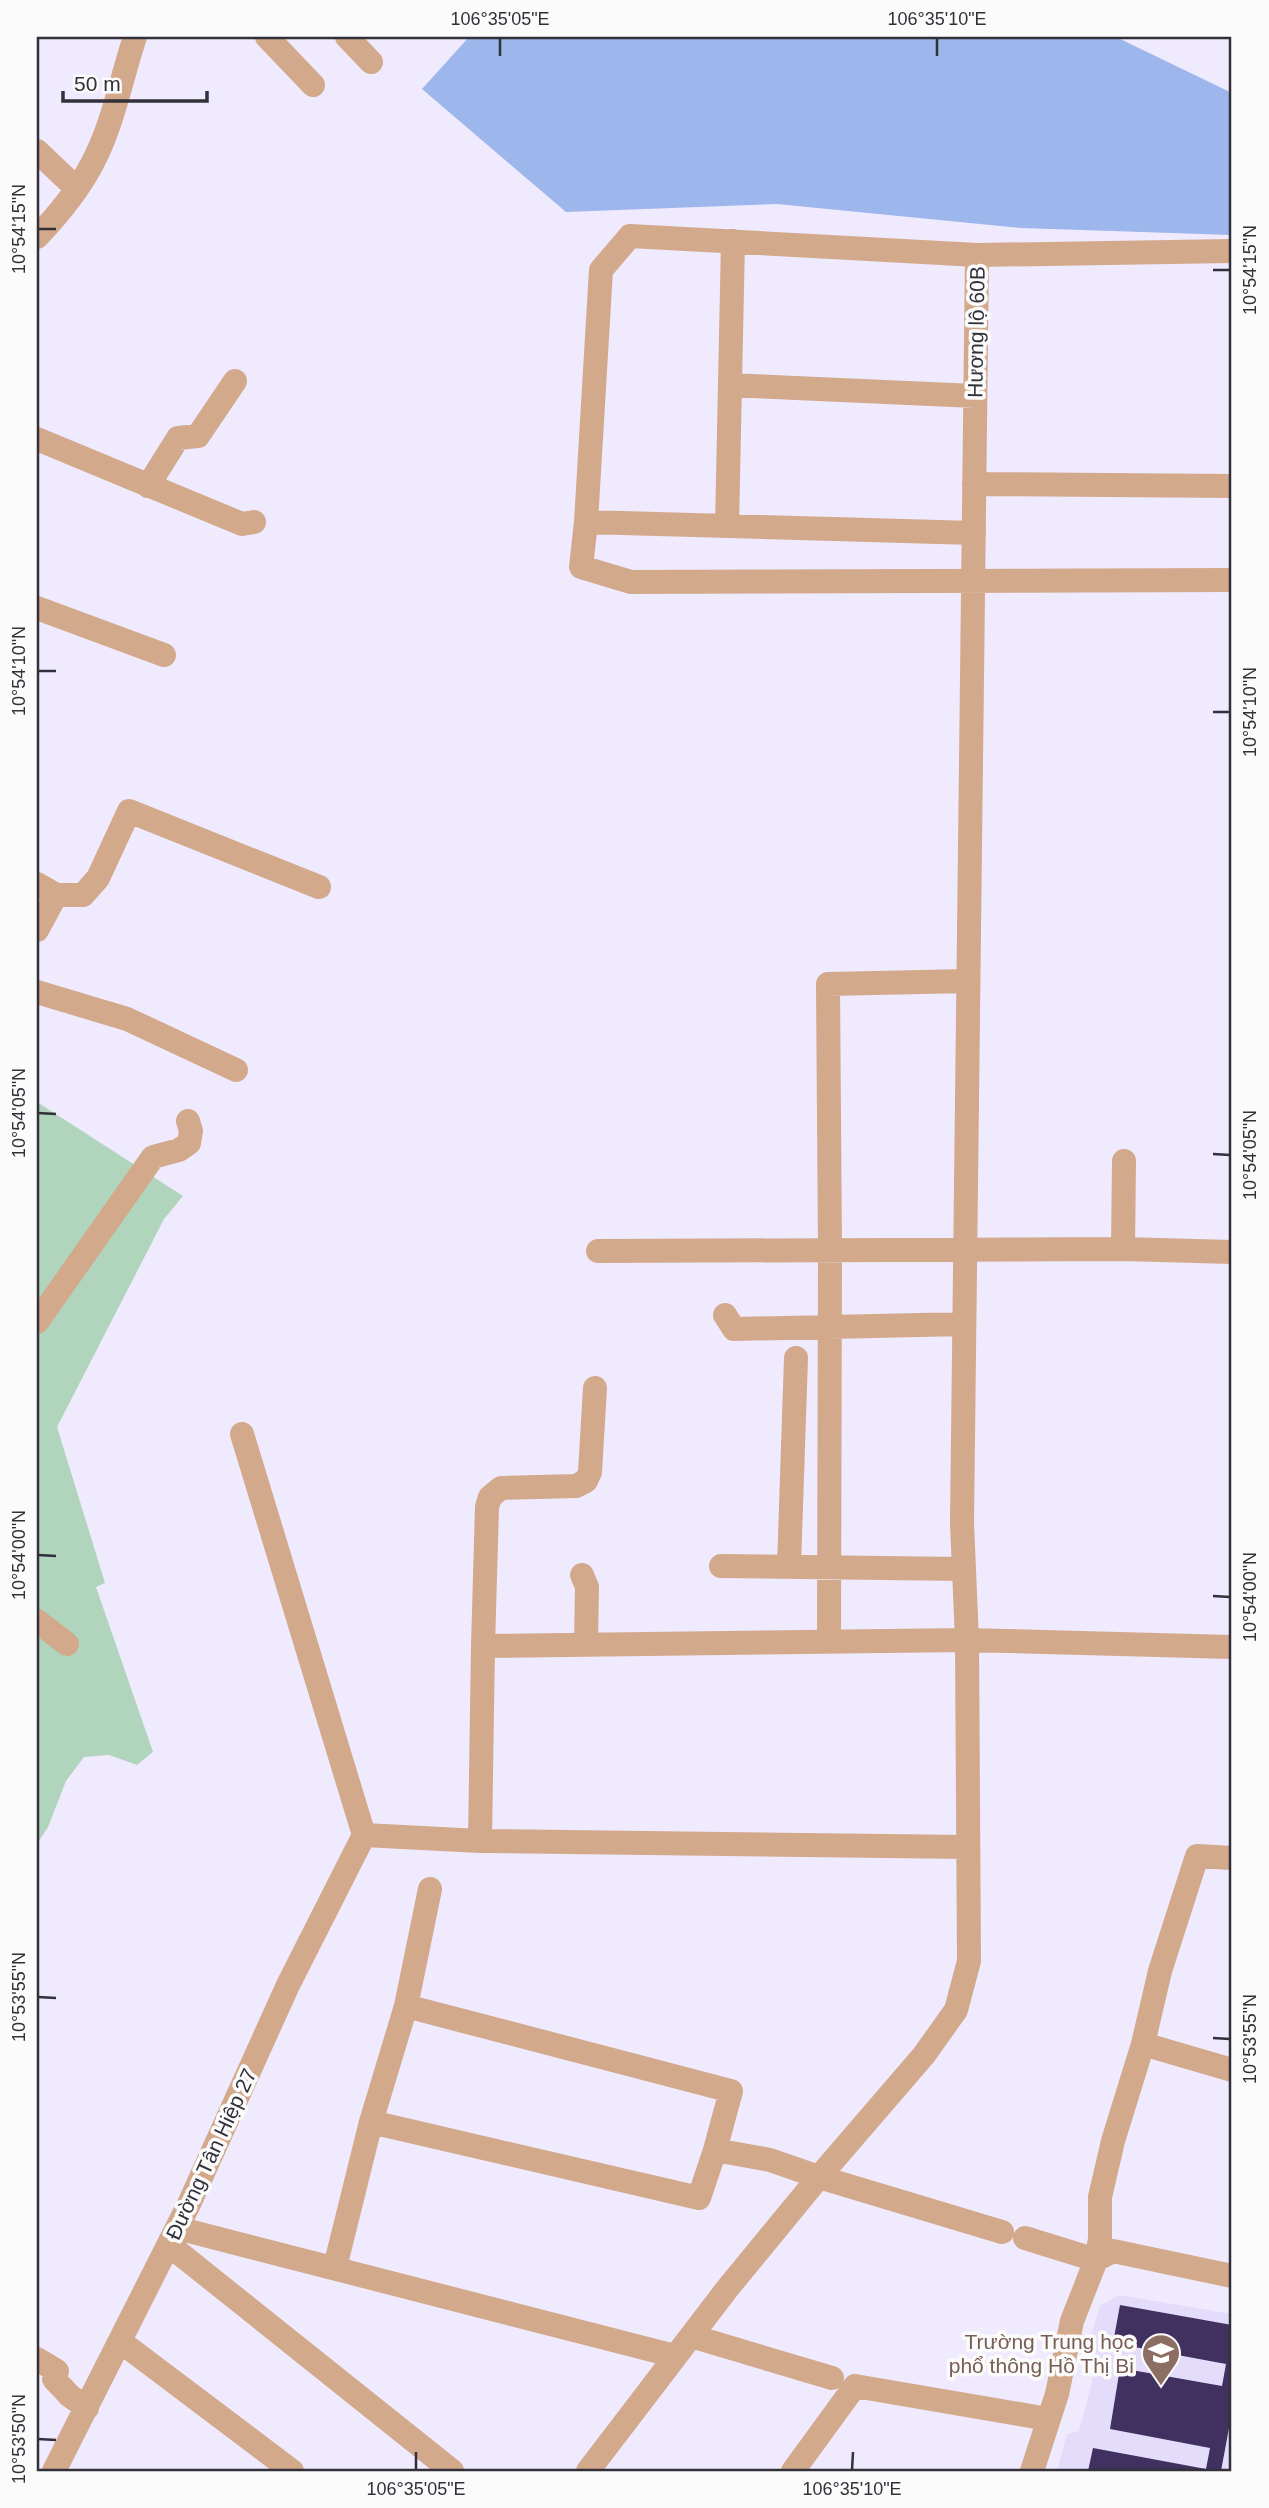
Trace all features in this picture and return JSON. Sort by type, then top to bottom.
[{"type":"street","points":[[37,237],[54,219],[92,165],[107,129],[135,37]]},
{"type":"street","points":[[267,37],[313,85]]},
{"type":"street","points":[[347,37],[371,62]]},
{"type":"street","points":[[37,151],[76,188]]},
{"type":"street","name":"Hương lộ 60B","points":[[630,236],[977,255],[972,580],[631,582],[581,566],[601,270],[630,236]]},
{"type":"street","points":[[727,526],[733,241]]},
{"type":"street","points":[[977,255],[1232,251]]},
{"type":"street","points":[[148,486],[178,438],[198,436],[234,381]]},
{"type":"street","points":[[730,385],[975,396]]},
{"type":"street","points":[[37,439],[242,524],[254,522]]},
{"type":"street","points":[[974,484],[1232,486]]},
{"type":"street","points":[[586,522],[974,533]]},
{"type":"street","points":[[587,2471],[818,2177],[924,2055],[956,2010],[969,1961],[967,1640],[962,1523],[972,580],[1232,580]]},
{"type":"street","points":[[37,608],[164,655]]},
{"type":"street","points":[[37,930],[47,890],[83,895],[98,877],[129,811],[319,887]]},
{"type":"street","points":[[829,1642],[831,1250],[828,984],[968,981]]},
{"type":"street","points":[[37,992],[127,1019],[236,1070]]},
{"type":"street","points":[[37,1322],[153,1157],[179,1150],[189,1143],[191,1131],[188,1121]]},
{"type":"street","points":[[1123,1250],[1124,1161]]},
{"type":"street","points":[[598,1251],[1232,1252]]},
{"type":"street","points":[[725,1315],[734,1329],[964,1324]]},
{"type":"street","points":[[789,1566],[796,1358]]},
{"type":"street","points":[[481,1841],[487,1507],[490,1497],[501,1488],[576,1486],[586,1481],[590,1472],[595,1388]]},
{"type":"street","points":[[242,1434],[364,1835],[481,1841],[968,1847]]},
{"type":"street","points":[[721,1566],[963,1569]]},
{"type":"street","points":[[582,1575],[587,1587],[586,1644]]},
{"type":"street","points":[[37,1621],[67,1644]]},
{"type":"street","points":[[483,1646],[967,1640],[1232,1647]]},
{"type":"street","name":"Đường Tân Hiệp 27","points":[[54,2471],[173,2236],[288,1985],[364,1835]]},
{"type":"street","points":[[1032,2471],[1057,2394],[1072,2320],[1096,2260],[1100,2239],[1100,2197],[1113,2141],[1143,2044],[1160,1971],[1198,1856],[1232,1858]]},
{"type":"street","points":[[335,2267],[371,2122],[406,2006],[430,1889]]},
{"type":"street","points":[[371,2122],[699,2198],[715,2150],[731,2091],[406,2006]]},
{"type":"street","points":[[1143,2044],[1232,2070]]},
{"type":"street","points":[[715,2150],[770,2160],[818,2177],[1096,2260],[1113,2251],[1231,2274]]},
{"type":"street","points":[[173,2236],[335,2267],[675,2356]]},
{"type":"street","points":[[173,2236],[452,2471]]},
{"type":"street","points":[[691,2336],[832,2378]]},
{"type":"street","points":[[121,2342],[292,2471]]},
{"type":"street","points":[[37,2359],[57,2371],[54,2379],[70,2396],[87,2408]]},
{"type":"street","points":[[793,2471],[855,2386],[1048,2419]]},
{"type":"shaded area","name":"Trường Trung học phổ thông Hồ Thị Bi","points":[[1119,2295],[1232,2314],[1232,2471],[1057,2471],[1067,2434],[1079,2431],[1087,2402],[1094,2372],[1083,2361],[1100,2306]]},
{"type":"green space","points":[[37,1102],[183,1196],[164,1219],[57,1427],[105,1583],[96,1587],[153,1752],[137,1765],[109,1755],[84,1757],[66,1781],[48,1827],[37,1844]]},
{"type":"water","points":[[469,37],[1116,37],[1232,93],[1232,235],[1021,228],[777,204],[566,212],[422,89]]},
{"type":"building","points":[[1120,2305],[1232,2325],[1232,2412],[1221,2471],[1088,2471],[1093,2448],[1206,2469],[1210,2448],[1110,2429],[1120,2368],[1222,2386],[1226,2364],[1113,2343]]},
{"type":"place","name":"Trường Trung học phổ thông Hồ Thị Bi","points":[[1161,2387]]}]
